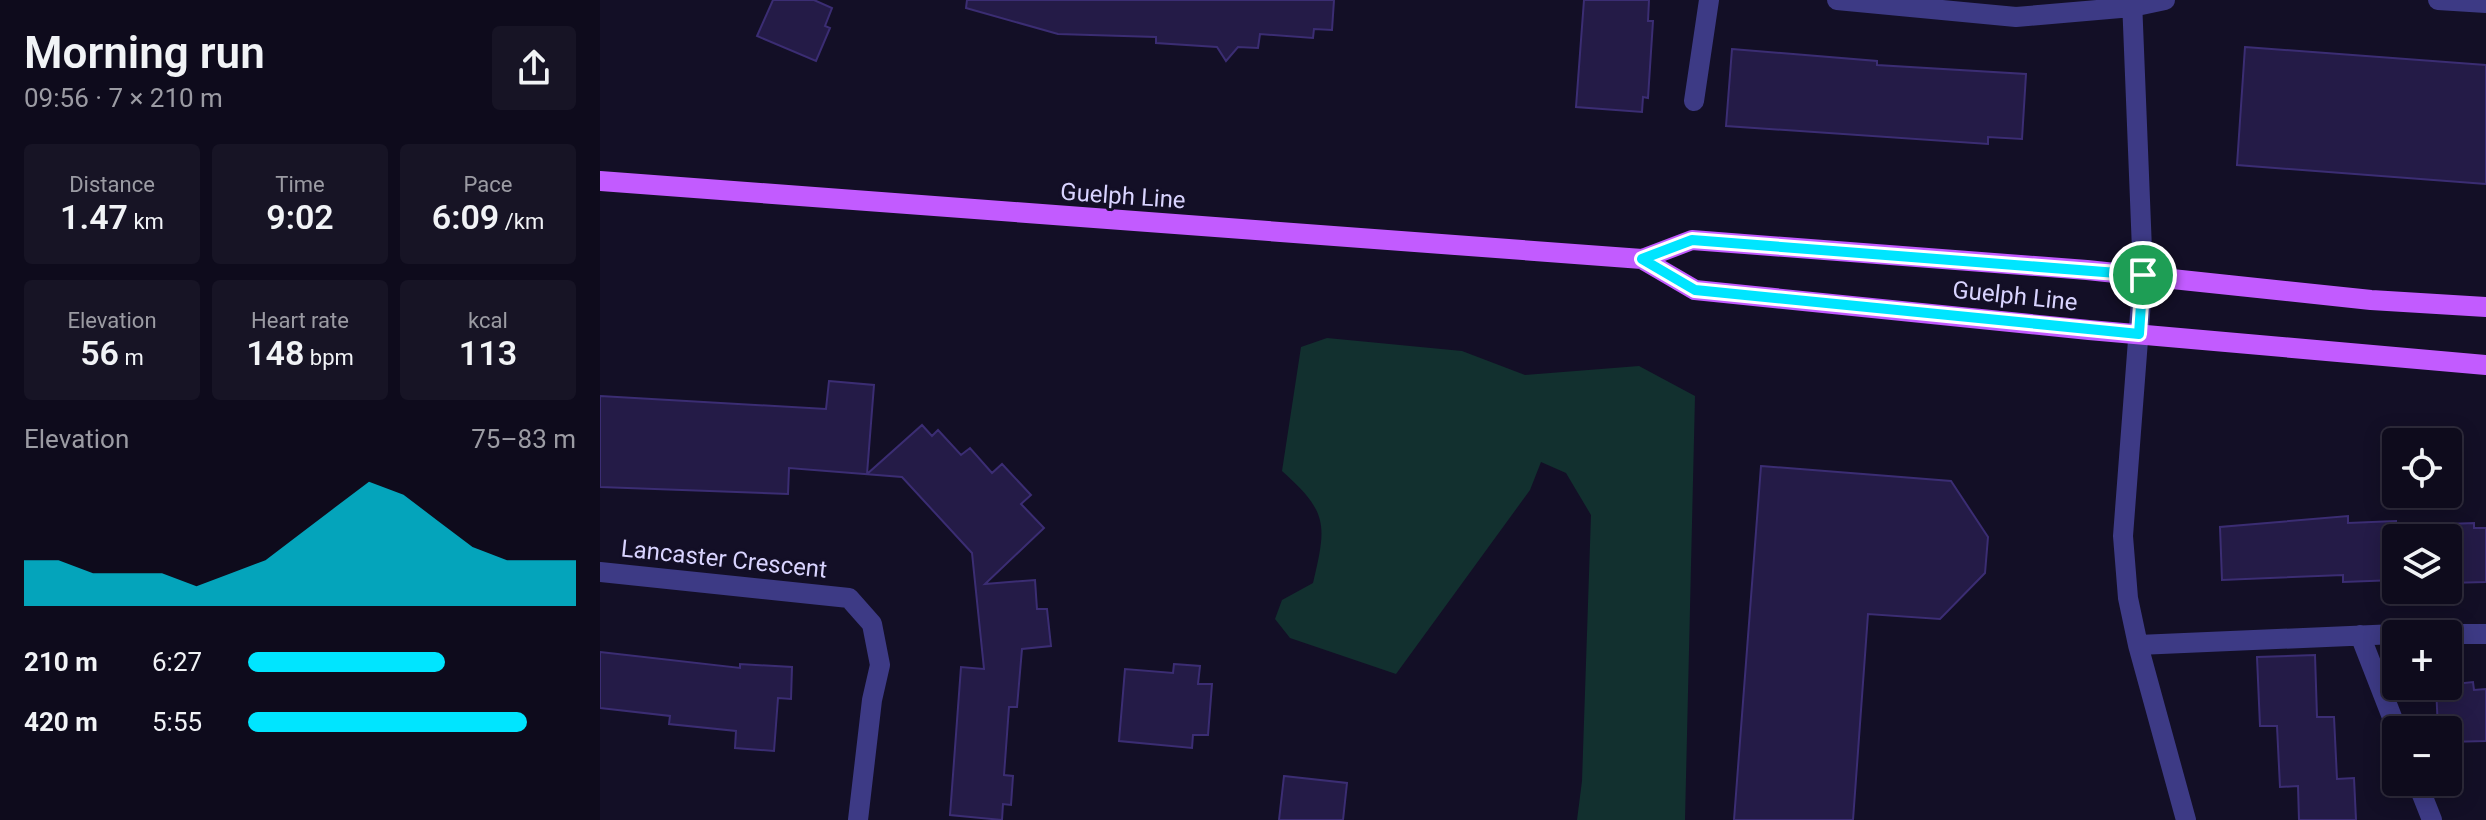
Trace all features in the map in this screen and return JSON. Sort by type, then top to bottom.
[{"type":"main road","name":"Guelph Line","points":[[600,181],[1642,259],[1692,240],[2143,275],[2371,300],[2486,307]]},
{"type":"main road","name":"Guelph Line","points":[[1642,259],[1695,290],[2486,365]]},
{"type":"street","points":[[1694,101],[1709,0]]},
{"type":"street","points":[[1837,0],[2016,17],[2165,0]]},
{"type":"street","points":[[2438,0],[2486,3]]},
{"type":"street","points":[[2132,4],[2143,275],[2123,536],[2128,598],[2138,645],[2186,820]]},
{"type":"street","name":"Lancaster Crescent","points":[[600,572],[849,598],[872,624],[880,665],[872,700],[858,820]]},
{"type":"street","points":[[2138,645],[2382,634]]},
{"type":"street","points":[[2462,634],[2486,634]]},
{"type":"street","points":[[2360,635],[2392,716]]},
{"type":"street","points":[[2423,796],[2432,820]]},
{"type":"green space","points":[[1327,338],[1462,351],[1525,375],[1639,366],[1695,396],[1685,820],[1577,820],[1582,781],[1591,515],[1566,473],[1541,462],[1530,490],[1396,674],[1290,638],[1275,619],[1282,600],[1313,583],[1318,563],[1321,532],[1316,509],[1282,471],[1301,347]]},
{"type":"building","points":[[773,0],[814,0],[832,8],[825,26],[830,28],[816,61],[757,36]]},
{"type":"building","points":[[967,0],[1334,0],[1332,30],[1314,29],[1313,38],[1260,34],[1258,48],[1238,47],[1226,61],[1217,47],[1156,43],[1156,37],[1058,34],[966,8]]},
{"type":"building","points":[[1584,0],[1649,0],[1648,21],[1653,21],[1648,98],[1643,97],[1642,112],[1576,107]]},
{"type":"building","points":[[2245,47],[2486,65],[2486,184],[2237,165]]},
{"type":"building","points":[[1732,49],[1877,61],[1877,65],[2026,74],[2022,139],[1988,137],[1988,144],[1726,126]]},
{"type":"building","points":[[829,381],[874,385],[867,474],[922,425],[932,436],[938,430],[961,455],[970,448],[992,473],[1002,464],[1031,495],[1021,504],[1044,528],[985,584],[1035,580],[1037,609],[1047,609],[1051,646],[1022,649],[1017,707],[1009,707],[1004,775],[1013,776],[1011,805],[1003,804],[1002,820],[950,815],[961,667],[984,669],[972,553],[902,477],[789,468],[788,494],[600,487],[600,396],[826,409]]},
{"type":"building","points":[[1761,466],[1951,481],[1988,537],[1985,573],[1940,619],[1868,614],[1853,820],[1734,820]]},
{"type":"building","points":[[2348,516],[2348,523],[2396,521],[2396,524],[2382,524],[2382,581],[2343,582],[2343,575],[2222,580],[2220,527]]},
{"type":"building","points":[[2474,523],[2474,528],[2486,528],[2486,582],[2462,583],[2462,524],[2448,524]]},
{"type":"building","points":[[600,652],[740,668],[740,664],[792,667],[791,699],[778,698],[774,751],[735,748],[736,731],[669,724],[670,716],[600,708]]},
{"type":"building","points":[[2315,655],[2317,717],[2334,717],[2337,779],[2354,778],[2356,820],[2299,820],[2298,786],[2280,787],[2277,726],[2260,726],[2257,657]]},
{"type":"building","points":[[1174,664],[1200,666],[1198,684],[1212,684],[1208,735],[1193,735],[1192,748],[1119,741],[1125,669],[1173,673]]},
{"type":"building","points":[[2473,682],[2474,690],[2486,689],[2486,741],[2462,742],[2462,716],[2437,716],[2437,700],[2462,700],[2462,683]]},
{"type":"building","points":[[1284,776],[1347,783],[1343,820],[1279,820]]},
{"type":"route","points":[[1692,240],[2143,275],[2139,334],[1695,290],[1642,259],[1692,240]]}]
